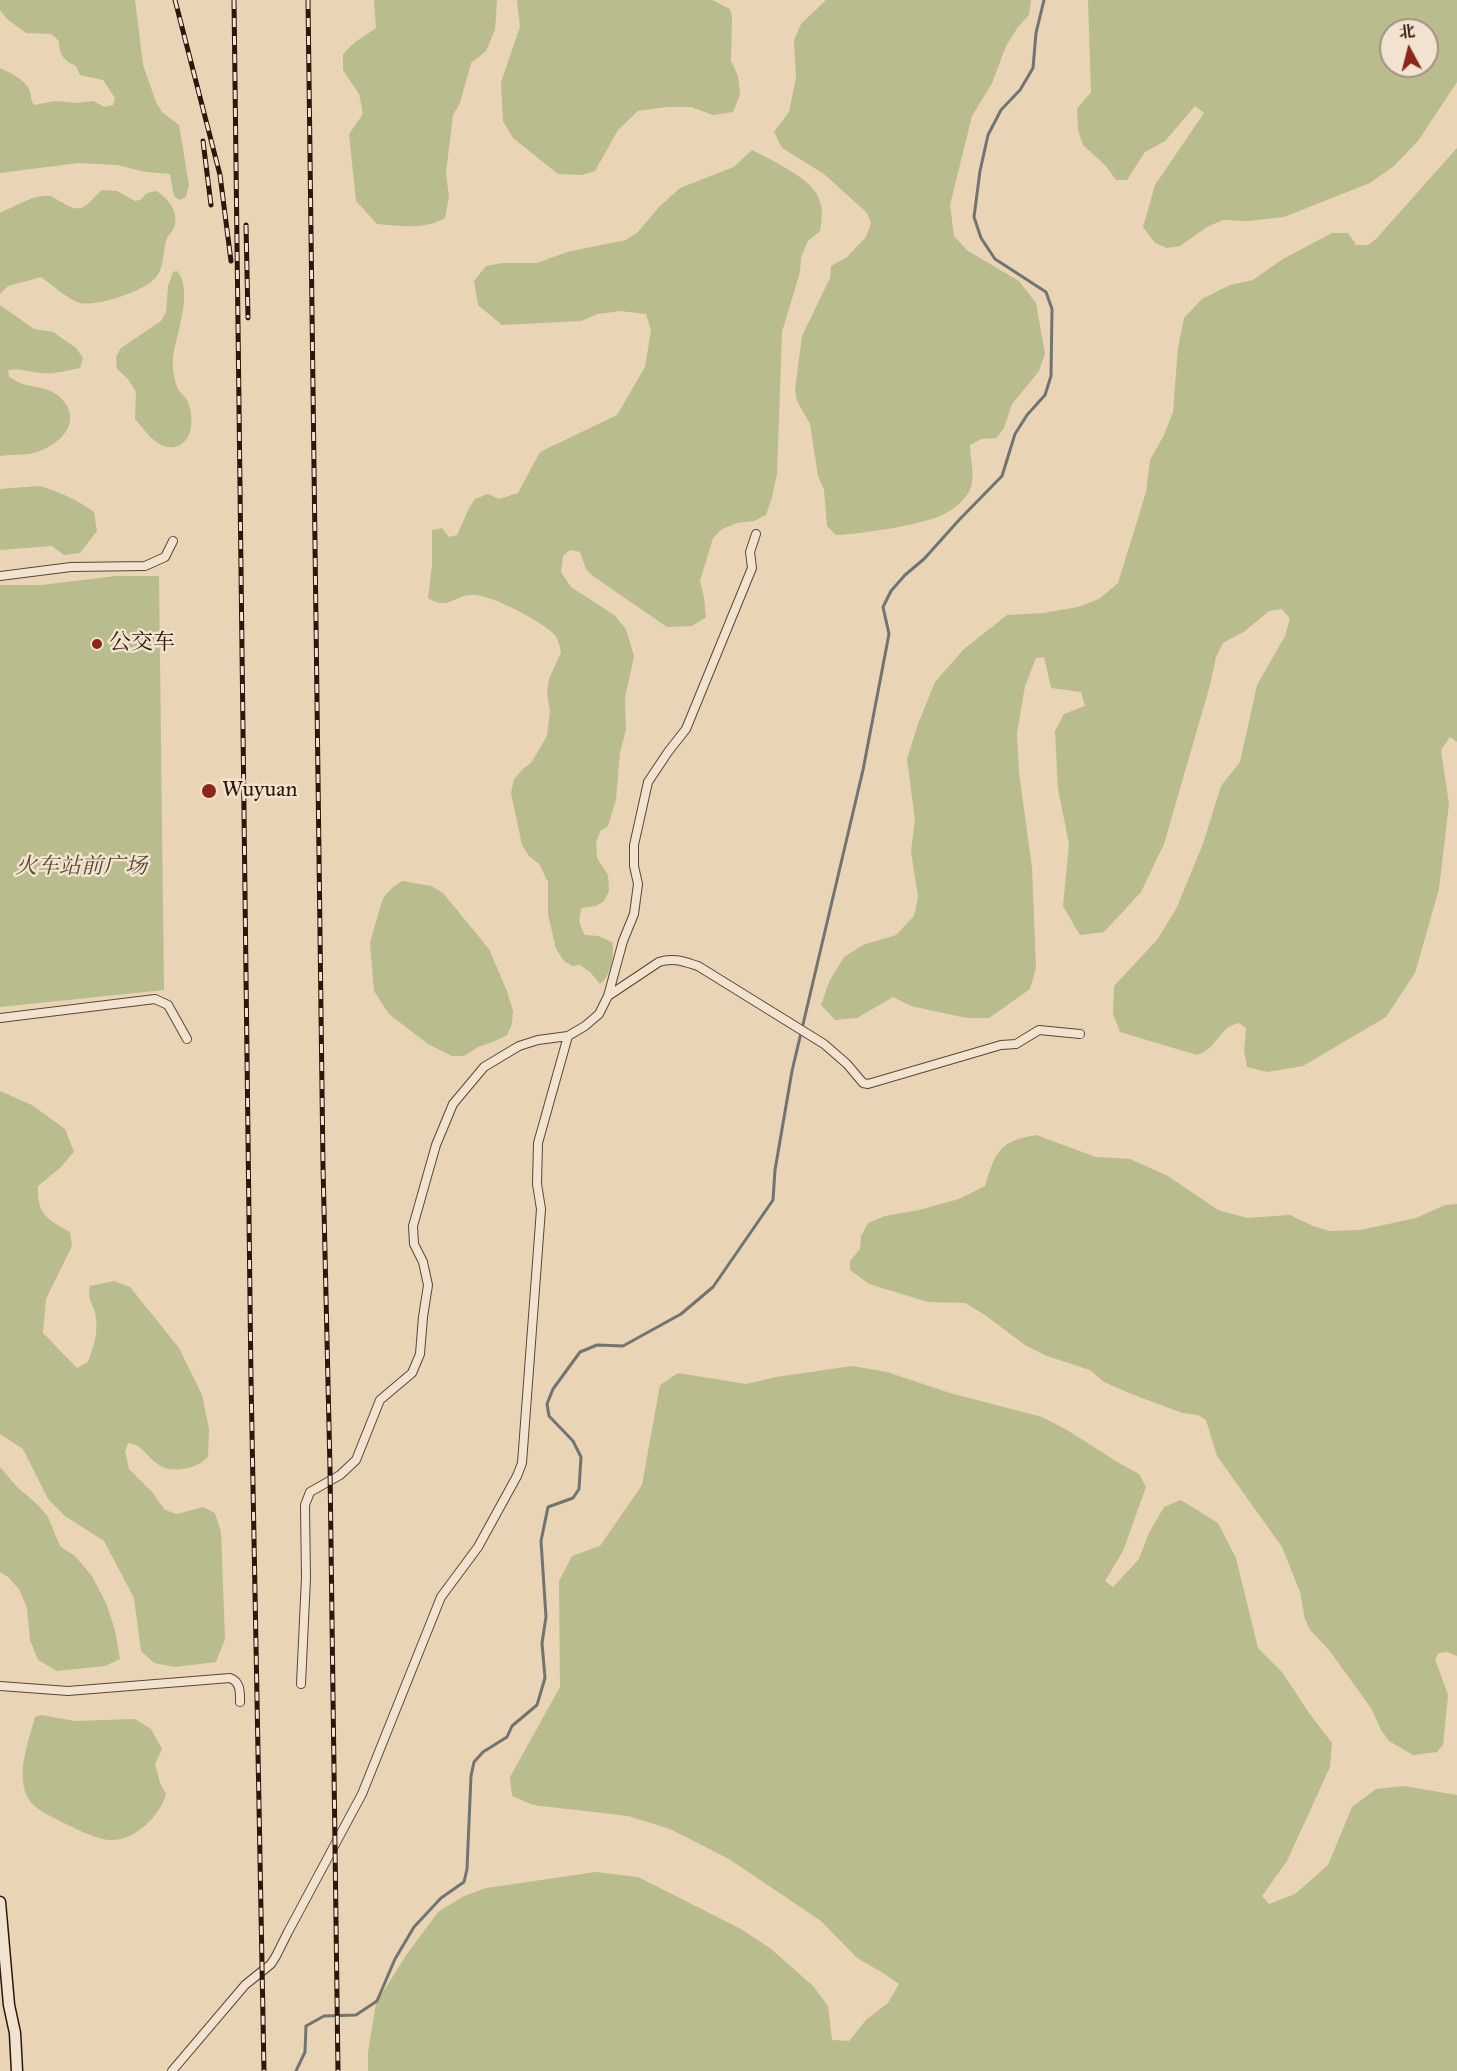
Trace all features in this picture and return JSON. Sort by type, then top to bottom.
[{"type":"main road","points":[[0,1902],[9,2005],[15,2033],[17,2071]]},
{"type":"street","points":[[302,1684],[306,1578],[305,1505],[309,1492],[340,1475],[356,1460],[380,1400],[412,1373],[420,1354],[428,1285],[423,1262],[414,1244],[413,1226],[444,1123],[453,1104],[484,1067],[519,1046],[538,1040],[568,1036],[599,1014],[608,996],[623,940],[634,914],[638,884],[633,867],[634,845],[648,782],[686,729],[752,568],[750,552],[756,534]]},
{"type":"street","points":[[0,576],[71,567],[146,566],[165,557],[173,541]]},
{"type":"street","points":[[608,996],[659,962],[673,960],[698,966],[824,1044],[847,1064],[863,1083],[868,1084],[1001,1045],[1016,1044],[1039,1030],[1080,1034]]},
{"type":"street","points":[[0,1018],[155,999],[168,1005],[187,1039]]},
{"type":"street","points":[[171,2071],[245,1985],[271,1964],[276,1956],[362,1794],[441,1597],[478,1547],[522,1463],[541,1209],[537,1184],[538,1143],[568,1036]]},
{"type":"street","points":[[0,1686],[68,1691],[231,1678],[240,1688],[240,1702]]},
{"type":"green space","points":[[0,0],[135,0],[143,65],[156,102],[162,112],[179,125],[189,185],[186,197],[179,200],[174,196],[170,174],[146,172],[117,165],[78,163],[0,173],[0,68],[18,77],[25,84],[34,105],[55,101],[77,103],[93,101],[105,107],[113,105],[115,98],[103,80],[80,75],[76,66],[63,57],[59,41],[51,34],[26,33],[7,19],[0,10]]},
{"type":"green space","points":[[374,0],[497,0],[495,30],[486,51],[471,63],[460,103],[453,115],[446,173],[449,197],[445,218],[437,222],[412,226],[377,224],[356,201],[349,134],[363,114],[359,94],[343,70],[343,54],[354,43],[376,28]]},
{"type":"green space","points":[[517,0],[712,0],[730,9],[732,18],[731,61],[738,76],[740,95],[733,112],[713,115],[691,107],[666,107],[638,111],[618,130],[595,171],[581,175],[558,174],[513,138],[503,121],[501,82],[520,27]]},
{"type":"green space","points":[[826,0],[1031,0],[1029,15],[1006,46],[992,83],[972,116],[950,205],[954,236],[968,251],[1019,281],[1036,303],[1045,354],[1039,371],[1012,404],[1004,428],[996,438],[981,439],[970,445],[973,473],[971,487],[958,504],[946,513],[908,525],[836,535],[827,526],[824,490],[818,476],[810,424],[797,401],[795,390],[802,336],[830,278],[831,266],[847,257],[866,237],[871,223],[867,213],[824,174],[782,148],[774,132],[789,112],[796,78],[794,40],[801,24]]},
{"type":"green space","points":[[1088,0],[1457,0],[1457,82],[1418,141],[1394,166],[1370,183],[1284,217],[1247,221],[1223,220],[1207,227],[1180,246],[1167,248],[1155,243],[1143,227],[1155,185],[1204,113],[1195,106],[1165,141],[1145,152],[1127,180],[1116,180],[1106,166],[1083,145],[1078,130],[1077,109],[1091,92]]},
{"type":"green space","points":[[1457,148],[1457,742],[1450,737],[1441,750],[1449,804],[1439,889],[1415,973],[1386,1017],[1303,1066],[1267,1072],[1247,1067],[1244,1051],[1246,1028],[1239,1023],[1227,1028],[1210,1047],[1197,1055],[1120,1032],[1113,1014],[1114,986],[1157,940],[1176,909],[1203,844],[1221,786],[1240,762],[1257,685],[1285,636],[1290,619],[1282,609],[1269,611],[1245,631],[1223,643],[1216,657],[1164,844],[1141,892],[1104,932],[1080,935],[1063,906],[1069,844],[1058,789],[1055,731],[1064,714],[1085,706],[1081,692],[1051,688],[1044,657],[1036,658],[1025,686],[1017,733],[1019,772],[1032,868],[1036,968],[1030,989],[989,1018],[966,1018],[911,1006],[893,997],[857,1018],[835,1020],[821,1005],[829,982],[844,957],[863,945],[896,935],[914,916],[918,897],[911,851],[915,820],[907,759],[935,682],[964,649],[1007,615],[1043,613],[1078,607],[1099,599],[1118,583],[1146,492],[1150,460],[1164,435],[1173,412],[1178,348],[1184,318],[1202,299],[1230,285],[1253,280],[1283,259],[1332,233],[1348,233],[1356,245],[1368,245],[1376,239]]},
{"type":"green space","points":[[752,150],[787,169],[811,187],[819,198],[822,212],[820,231],[808,241],[801,257],[800,272],[782,332],[777,474],[766,515],[754,521],[737,523],[722,529],[713,538],[700,581],[706,617],[692,626],[667,627],[593,576],[586,569],[580,552],[570,550],[563,556],[561,572],[571,587],[614,615],[626,629],[634,656],[625,698],[626,730],[620,752],[616,800],[608,826],[600,831],[596,843],[597,858],[608,875],[609,891],[604,901],[596,906],[582,908],[580,915],[580,925],[585,935],[598,936],[612,942],[611,964],[607,976],[600,984],[590,972],[580,965],[572,966],[564,961],[556,949],[548,914],[548,882],[539,864],[529,856],[522,845],[511,793],[514,779],[531,763],[547,736],[550,711],[547,693],[549,679],[561,652],[558,641],[549,630],[529,617],[484,596],[469,595],[447,603],[435,602],[428,598],[432,565],[432,530],[442,528],[449,537],[457,535],[475,499],[488,494],[499,499],[518,493],[540,452],[617,415],[645,367],[651,330],[646,314],[620,311],[598,314],[581,321],[502,325],[478,305],[474,281],[486,266],[503,263],[537,263],[567,252],[626,240],[638,232],[659,207],[680,188],[734,167]]},
{"type":"green space","points":[[102,190],[117,191],[135,201],[140,200],[147,193],[156,191],[171,205],[175,214],[175,225],[166,241],[162,264],[157,276],[143,287],[121,297],[97,303],[80,303],[41,277],[8,286],[0,294],[0,213],[31,199],[44,196],[52,197],[70,207],[81,208]]},
{"type":"green space","points":[[177,271],[182,279],[184,301],[173,357],[173,369],[175,382],[186,399],[192,420],[186,440],[174,447],[168,447],[152,438],[135,419],[136,392],[128,379],[117,369],[116,357],[121,348],[161,321],[166,312],[168,286],[173,272]]},
{"type":"green space","points":[[0,305],[34,329],[53,332],[76,348],[83,358],[80,368],[56,373],[8,370],[9,377],[20,383],[56,394],[67,406],[70,415],[70,423],[61,437],[46,448],[33,453],[0,456]]},
{"type":"green space","points":[[39,486],[68,496],[94,512],[97,531],[80,553],[64,555],[52,546],[0,550],[0,489]]},
{"type":"green space","name":"火车站前广场","points":[[116,576],[159,576],[164,990],[0,1007],[0,585],[41,585]]},
{"type":"green space","points":[[402,881],[431,886],[443,893],[489,949],[513,1011],[512,1024],[507,1035],[478,1047],[464,1056],[452,1056],[428,1044],[389,1014],[374,991],[370,942],[383,898]]},
{"type":"green space","points":[[0,1091],[32,1105],[65,1129],[74,1152],[60,1168],[38,1186],[39,1204],[42,1210],[55,1223],[70,1232],[72,1246],[46,1299],[43,1333],[77,1368],[88,1362],[96,1336],[96,1319],[90,1300],[90,1286],[114,1281],[130,1287],[179,1348],[202,1395],[209,1429],[208,1457],[202,1462],[182,1469],[172,1469],[163,1467],[135,1445],[128,1443],[125,1451],[129,1469],[152,1492],[165,1510],[177,1514],[203,1507],[215,1513],[221,1532],[225,1639],[216,1662],[175,1667],[154,1663],[141,1651],[134,1598],[104,1541],[65,1516],[48,1499],[23,1449],[0,1434]]},
{"type":"green space","points":[[1036,1135],[1096,1157],[1130,1159],[1168,1176],[1218,1210],[1247,1218],[1290,1215],[1329,1231],[1360,1230],[1416,1218],[1445,1205],[1457,1204],[1457,1656],[1447,1652],[1439,1653],[1435,1659],[1448,1695],[1443,1745],[1437,1752],[1413,1755],[1389,1741],[1371,1708],[1329,1650],[1310,1630],[1305,1619],[1300,1592],[1282,1547],[1217,1456],[1206,1420],[1198,1415],[1182,1413],[1129,1393],[1104,1382],[1090,1370],[1047,1356],[1025,1345],[965,1303],[928,1302],[869,1284],[850,1270],[850,1261],[860,1249],[861,1236],[868,1223],[885,1216],[959,1199],[985,1186],[1000,1150],[1014,1141]]},
{"type":"green space","points":[[852,1366],[887,1372],[950,1393],[1042,1417],[1139,1474],[1146,1487],[1123,1551],[1105,1581],[1113,1587],[1139,1559],[1149,1533],[1164,1507],[1181,1500],[1218,1523],[1236,1558],[1258,1648],[1282,1672],[1332,1743],[1330,1767],[1287,1861],[1262,1896],[1269,1904],[1295,1894],[1328,1865],[1352,1807],[1376,1789],[1404,1786],[1457,1795],[1457,2071],[368,2071],[368,2052],[376,2003],[407,1954],[438,1912],[464,1896],[486,1888],[596,1872],[638,1877],[741,1929],[770,1948],[813,1986],[828,2006],[832,2040],[849,2041],[866,2020],[888,2003],[899,1984],[857,1958],[821,1921],[729,1859],[670,1829],[628,1816],[533,1805],[512,1796],[510,1777],[560,1687],[559,1581],[572,1556],[600,1546],[642,1485],[660,1385],[678,1373],[746,1384],[776,1377]]},
{"type":"green space","points":[[0,1467],[48,1517],[60,1546],[75,1556],[92,1576],[106,1603],[115,1630],[120,1659],[105,1666],[57,1671],[38,1660],[30,1640],[27,1608],[19,1589],[0,1572]]},
{"type":"green space","points":[[41,1715],[75,1721],[135,1719],[151,1729],[162,1749],[155,1764],[160,1783],[166,1794],[158,1811],[145,1826],[128,1837],[109,1840],[76,1829],[35,1807],[26,1794],[23,1765],[35,1717]]},
{"type":"waterway","points":[[296,2071],[305,2052],[306,2026],[324,2016],[356,2015],[377,2001],[395,1959],[414,1927],[441,1898],[464,1882],[467,1869],[471,1776],[474,1762],[483,1752],[507,1737],[512,1726],[537,1705],[545,1678],[542,1643],[546,1617],[541,1541],[548,1507],[573,1498],[579,1489],[581,1457],[573,1441],[549,1416],[547,1404],[553,1389],[580,1352],[597,1345],[623,1346],[681,1314],[713,1287],[773,1200],[775,1170],[792,1071],[863,770],[889,634],[883,607],[891,591],[905,575],[924,559],[1002,476],[1015,434],[1027,415],[1045,395],[1051,376],[1052,309],[1046,292],[995,259],[981,238],[974,217],[980,171],[988,135],[1001,110],[1020,90],[1033,68],[1036,33],[1044,0]]},
{"type":"railway","points":[[175,0],[220,175],[231,261]]},
{"type":"railway","points":[[234,0],[251,1379],[264,2071]]},
{"type":"railway","points":[[308,0],[323,1166],[330,1469],[338,2071]]},
{"type":"railway","points":[[203,141],[211,205]]},
{"type":"railway","points":[[246,225],[248,318]]},
{"type":"place","name":"公交车","points":[[97,644]]},
{"type":"place","name":"Wuyuan","points":[[209,791]]}]
